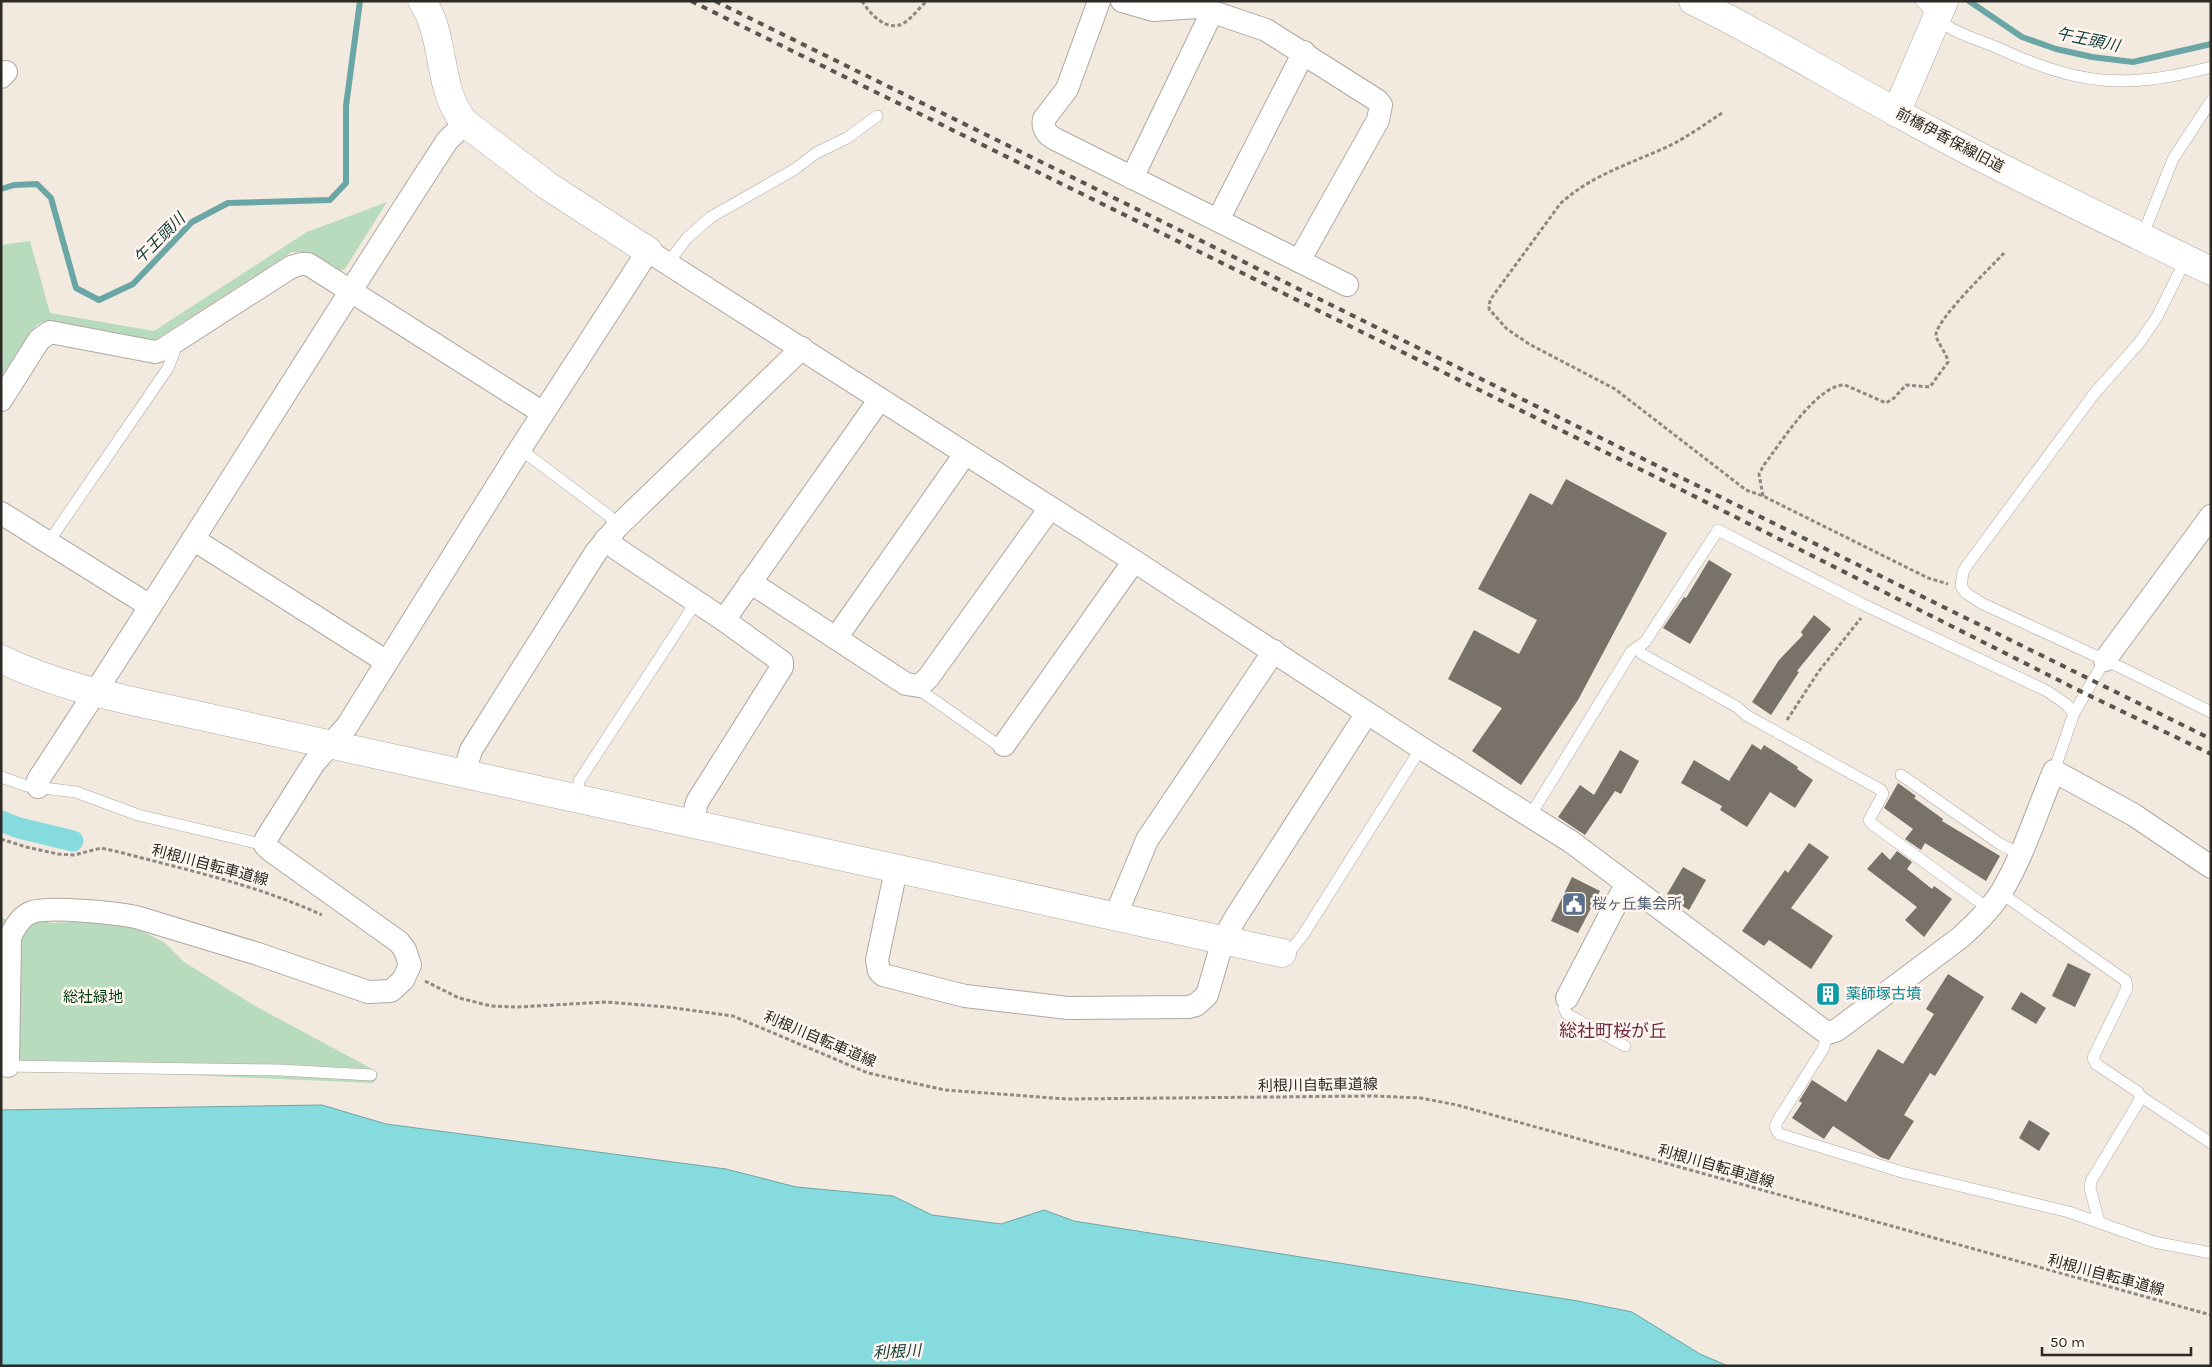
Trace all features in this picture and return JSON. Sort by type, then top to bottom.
[{"type":"street","points":[[422,1],[437,33],[450,97],[458,115],[465,123],[548,186],[1274,651],[1421,748],[1570,840],[1816,1027],[1828,1032],[1837,1030],[1961,937],[1995,900],[2020,854],[2054,772],[2134,815],[2211,867]]},
{"type":"street","points":[[1099,1],[1067,90],[1044,119],[1043,124],[1050,137],[1347,285]]},
{"type":"street","points":[[1122,1],[1153,10],[1198,7],[1271,32],[1378,101],[1382,109],[1378,120],[1299,261]]},
{"type":"street","name":"前橋伊香保線旧道","points":[[1693,1],[1740,24],[1896,113],[2049,192],[2211,271]]},
{"type":"street","points":[[1896,113],[1935,8]]},
{"type":"street","points":[[1132,178],[1212,12]]},
{"type":"street","points":[[1218,220],[1304,52]]},
{"type":"street","points":[[38,787],[38,780],[350,290],[447,141],[454,131],[465,123]]},
{"type":"street","points":[[5,1066],[10,938],[20,920],[32,912],[118,913],[258,954],[368,992],[382,993],[391,991],[403,980],[410,965],[405,950],[399,942],[265,845],[266,839],[314,764],[347,726],[543,413],[658,257]]},
{"type":"street","points":[[1,400],[40,340],[50,332],[155,352],[172,346],[296,265],[308,264],[543,413]]},
{"type":"street","points":[[464,774],[470,750],[596,552],[612,533],[802,348]]},
{"type":"street","points":[[724,620],[880,399]]},
{"type":"street","points":[[836,638],[965,454]]},
{"type":"street","points":[[750,582],[906,684],[919,686],[928,678],[1050,508]]},
{"type":"street","points":[[1,513],[150,606]]},
{"type":"street","points":[[2105,660],[2211,516]]},
{"type":"street","points":[[612,533],[617,549],[724,620],[782,662],[782,667],[697,802],[692,824]]},
{"type":"street","points":[[193,539],[387,662]]},
{"type":"street","points":[[1004,745],[1134,561]]},
{"type":"street","points":[[1115,917],[1147,840],[1274,651]]},
{"type":"street","points":[[1,659],[52,680],[95,692],[331,746],[1282,953]]},
{"type":"street","points":[[896,870],[877,960],[879,971],[890,978],[966,996],[1068,1008],[1188,1007],[1196,1005],[1207,995],[1223,940],[1236,917],[1367,713]]},
{"type":"street","points":[[1566,998],[1621,894],[1628,885]]},
{"type":"lane","points":[[1935,8],[1949,27],[2029,63],[2081,79],[2121,82],[2159,79],[2211,67]]},
{"type":"lane","points":[[2142,238],[2173,158],[2211,101]]},
{"type":"lane","points":[[658,257],[686,238],[711,217],[796,169],[816,153],[847,138],[877,116]]},
{"type":"lane","points":[[2186,259],[2157,317],[2132,353],[2083,410],[1968,564],[1960,579],[1961,586],[1966,593],[1982,603],[2211,712]]},
{"type":"lane","points":[[48,543],[168,368],[174,353],[172,346]]},
{"type":"lane","points":[[520,449],[608,515],[612,533]]},
{"type":"lane","points":[[1530,816],[1631,652],[1645,642],[1718,530],[1869,608],[2047,691],[2066,704],[2074,713]]},
{"type":"lane","points":[[577,799],[579,781],[696,602]]},
{"type":"lane","points":[[1637,648],[1642,654],[1737,707],[1746,715],[1778,734],[1880,790],[1882,794],[1869,820],[1872,824],[1995,900],[2008,898],[2126,981],[2127,988],[2093,1058],[2096,1064],[2211,1143]]},
{"type":"lane","points":[[2054,772],[2074,713],[2105,660]]},
{"type":"lane","points":[[919,686],[924,694],[998,746],[1004,745]]},
{"type":"lane","points":[[1282,953],[1290,950],[1303,935],[1421,748]]},
{"type":"lane","points":[[1901,775],[2000,844],[2020,854]]},
{"type":"lane","points":[[1,777],[18,784],[76,792],[138,815],[265,845]]},
{"type":"lane","points":[[1566,998],[1564,1008],[1567,1014],[1625,1046]]},
{"type":"lane","points":[[1828,1032],[1823,1049],[1778,1120],[1775,1127],[1778,1134],[1902,1172],[2069,1212],[2154,1242],[2211,1253]]},
{"type":"lane","points":[[5,1066],[279,1070],[371,1075]]},
{"type":"lane","points":[[2098,1222],[2090,1188],[2091,1181],[2138,1103],[2140,1096]]},
{"type":"path","points":[[862,1],[868,11],[878,20],[896,26],[905,22],[927,1]]},
{"type":"path","points":[[1722,113],[1693,133],[1662,150],[1618,166],[1568,196],[1560,204],[1495,292],[1490,300],[1489,309],[1507,329],[1529,344],[1616,389],[1709,460],[1736,484],[1764,496],[1928,578],[1961,586]]},
{"type":"path","points":[[1764,496],[1760,489],[1759,474],[1764,465],[1810,405],[1838,385],[1845,386],[1886,403],[1894,398],[1906,385],[1930,387],[1948,362],[1947,355],[1937,339],[1936,332],[1948,314],[2004,254]]},
{"type":"path","points":[[1778,734],[1819,671],[1869,608]]},
{"type":"path","name":"利根川自転車道線","points":[[1,839],[58,854],[74,855],[101,848],[110,850],[280,896],[329,918]]},
{"type":"path","name":"利根川自転車道線","points":[[417,977],[459,998],[491,1006],[518,1007],[606,1002],[667,1007],[733,1016],[868,1073],[945,1090],[1067,1099],[1372,1096],[1430,1100],[1457,1105],[2211,1315]]},
{"type":"green space","points":[[387,202],[345,269],[334,272],[302,252],[292,252],[155,340],[42,322],[36,326],[1,378],[1,245],[30,241],[50,313],[154,331],[307,232]]},
{"type":"green space","name":"総社緑地","points":[[45,904],[49,923],[95,921],[116,923],[138,929],[165,943],[184,962],[257,1007],[374,1070],[378,1074],[376,1080],[372,1083],[165,1074],[1,1072],[1,918],[7,920]]},
{"type":"water","name":"利根川","points":[[322,1105],[386,1124],[726,1169],[796,1187],[893,1196],[932,1215],[1001,1224],[1044,1210],[1074,1221],[1578,1301],[1632,1312],[1700,1354],[1728,1366],[1,1366],[1,1110]]},
{"type":"building","points":[[1566,479],[1667,533],[1578,700],[1521,785],[1472,751],[1502,708],[1448,679],[1474,630],[1519,654],[1537,620],[1478,589],[1530,493],[1552,505]]},
{"type":"building","points":[[1709,560],[1732,574],[1690,644],[1663,628],[1684,597],[1686,598]]},
{"type":"building","points":[[1814,615],[1831,629],[1797,671],[1799,672],[1771,715],[1752,702],[1779,660],[1803,635],[1801,632]]},
{"type":"building","points":[[1752,744],[1761,750],[1764,745],[1798,767],[1797,769],[1813,780],[1795,808],[1770,792],[1747,827],[1720,810],[1722,806],[1681,783],[1694,760],[1729,781]]},
{"type":"building","points":[[1620,750],[1639,761],[1621,794],[1615,791],[1585,835],[1558,817],[1580,785],[1594,795]]},
{"type":"building","points":[[1898,783],[1916,796],[1914,798],[1943,819],[1942,821],[2000,856],[1986,881],[1925,843],[1921,850],[1905,839],[1913,829],[1884,808]]},
{"type":"building","points":[[1809,843],[1829,857],[1791,908],[1833,936],[1811,969],[1769,940],[1764,946],[1742,931],[1785,870],[1788,873]]},
{"type":"building","points":[[1897,851],[1912,862],[1907,869],[1932,889],[1934,886],[1952,899],[1924,937],[1905,920],[1917,907],[1867,869],[1882,852],[1890,860]]},
{"type":"building","points":[[1683,867],[1706,880],[1689,910],[1666,896]]},
{"type":"building","name":"桜ヶ丘集会所","points":[[1572,877],[1600,891],[1578,933],[1551,921]]},
{"type":"building","points":[[2068,963],[2091,974],[2075,1007],[2052,996]]},
{"type":"building","points":[[1948,974],[1984,997],[1935,1076],[1930,1073],[1904,1115],[1914,1121],[1889,1160],[1880,1157],[1833,1126],[1824,1139],[1792,1118],[1802,1103],[1799,1101],[1812,1080],[1846,1102],[1878,1049],[1903,1064],[1934,1014],[1926,1009]]},
{"type":"building","points":[[2021,992],[2046,1008],[2036,1024],[2011,1009]]},
{"type":"building","points":[[2029,1120],[2050,1133],[2039,1151],[2019,1138]]},
{"type":"waterway","name":"午王頭川","points":[[1,189],[14,185],[37,184],[51,198],[76,288],[99,300],[133,284],[192,222],[228,203],[330,200],[346,183],[346,106],[360,1]]},
{"type":"waterway","name":"午王頭川","points":[[1969,1],[2022,37],[2056,49],[2092,57],[2133,62],[2211,44]]},
{"type":"waterway","points":[[1,821],[19,828],[73,841]]},
{"type":"railway","points":[[691,1],[1678,488],[2086,694],[2211,754]]},
{"type":"railway","points":[[715,1],[2211,739]]},
{"type":"place","name":"桜ヶ丘集会所","points":[[1574,904]]},
{"type":"place","name":"薬師塚古墳","points":[[1828,994]]},
{"type":"district","name":"総社町桜が丘","points":[[1613,1031]]}]
